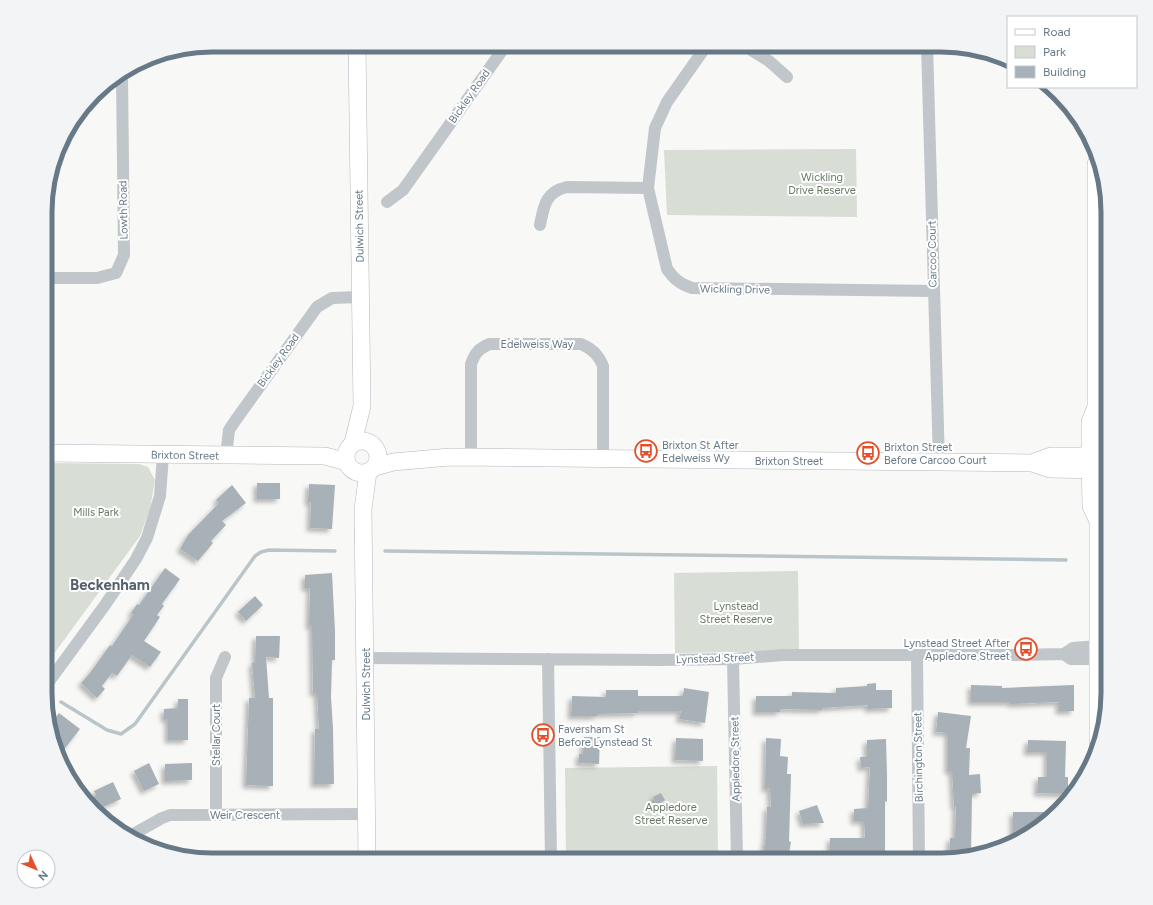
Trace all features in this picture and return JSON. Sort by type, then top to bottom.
[{"type":"main road","name":"Dulwich Street","points":[[357,52],[362,406],[358,460],[363,509],[366,658],[367,853]]},
{"type":"main road","points":[[1097,176],[1098,407],[1091,422],[1101,478]]},
{"type":"main road","name":"Dulwich Street","points":[[362,406],[374,447]]},
{"type":"main road","name":"Brixton Street","points":[[358,460],[363,441],[374,447],[392,452],[423,452],[450,457]]},
{"type":"main road","points":[[358,460],[378,459],[374,447]]},
{"type":"main road","name":"Brixton Street","points":[[52,453],[325,456],[394,462],[450,457],[471,457],[1032,463],[1050,468],[1098,463]]},
{"type":"main road","points":[[1101,518],[1099,521],[1101,542]]},
{"type":"main road","points":[[1099,720],[1098,653],[1101,614]]},
{"type":"street","name":"Bickley Road","points":[[387,202],[403,190],[501,52]]},
{"type":"street","name":"Wickling Drive","points":[[703,52],[667,102],[655,128],[648,188],[667,269],[680,284],[692,288],[933,291]]},
{"type":"street","points":[[754,52],[769,61],[787,77]]},
{"type":"street","name":"Carcoo Court","points":[[927,52],[939,462]]},
{"type":"street","name":"Lowth Road","points":[[52,278],[97,278],[116,273],[124,255],[122,80]]},
{"type":"street","points":[[540,225],[544,205],[556,190],[567,187],[648,188]]},
{"type":"street","name":"Bickley Road","points":[[226,456],[229,430],[234,421],[317,307],[332,298],[360,297]]},
{"type":"street","name":"Edelweiss Way","points":[[471,457],[471,364],[474,354],[482,347],[490,344],[581,344],[591,348],[599,356],[603,366],[603,459]]},
{"type":"street","points":[[52,677],[105,605],[136,558],[147,538],[160,496],[163,455]]},
{"type":"street","name":"Lynstead Street","points":[[366,658],[661,660],[733,659],[783,655],[1064,654],[1071,659],[1098,653]]},
{"type":"street","name":"Birchington Street","points":[[917,654],[919,853]]},
{"type":"street","name":"Stellar Court","points":[[216,815],[216,678],[225,657]]},
{"type":"street","points":[[548,659],[551,853]]},
{"type":"street","name":"Appledore Street","points":[[733,659],[737,853]]},
{"type":"street","name":"Weir Crescent","points":[[135,833],[170,815],[366,814]]},
{"type":"green space","name":"Wickling Drive Reserve","points":[[856,149],[857,217],[667,215],[664,150]]},
{"type":"green space","name":"Mills Park","points":[[52,463],[139,464],[148,467],[155,480],[150,509],[140,536],[52,656]]},
{"type":"green space","name":"Lynstead Street Reserve","points":[[798,571],[799,651],[675,653],[674,573]]},
{"type":"green space","name":"Appledore Street Reserve","points":[[717,766],[718,853],[566,853],[565,768]]},
{"type":"building","points":[[257,483],[280,483],[280,499],[257,499]]},
{"type":"building","points":[[309,484],[335,485],[332,529],[310,528],[311,502],[308,502]]},
{"type":"building","points":[[232,485],[246,503],[222,521],[226,525],[211,541],[213,543],[198,561],[180,549],[188,535],[219,503],[216,500]]},
{"type":"building","points":[[165,568],[180,579],[162,604],[164,606],[157,615],[160,617],[144,641],[161,652],[150,667],[132,655],[117,676],[112,673],[102,686],[105,689],[97,698],[81,683],[110,645],[112,646],[133,615],[131,613],[137,604],[139,605]]},
{"type":"building","points":[[332,573],[335,632],[335,660],[332,660],[331,697],[334,784],[314,784],[315,729],[319,729],[317,693],[313,693],[312,626],[309,626],[310,588],[305,588],[305,575]]},
{"type":"building","points":[[255,596],[263,605],[246,621],[238,612]]},
{"type":"building","points":[[256,636],[280,636],[279,658],[266,657],[269,698],[273,698],[273,786],[246,785],[249,698],[255,698],[252,663],[255,663]]},
{"type":"building","points":[[876,683],[876,690],[892,690],[892,708],[868,709],[868,705],[822,708],[822,710],[780,709],[780,712],[756,712],[756,696],[792,696],[792,692],[836,693],[836,688],[867,686],[867,684]]},
{"type":"building","points":[[971,685],[1002,686],[1002,688],[1074,685],[1074,711],[1059,711],[1059,702],[1011,704],[1011,702],[971,702]]},
{"type":"building","points":[[684,688],[709,692],[705,723],[679,719],[681,711],[638,711],[638,713],[571,716],[572,696],[606,697],[606,690],[638,690],[638,696],[683,696]]},
{"type":"building","points":[[178,699],[188,699],[188,740],[168,740],[168,719],[164,719],[164,709],[178,708]]},
{"type":"building","points":[[938,712],[971,716],[966,748],[970,748],[969,775],[980,774],[981,793],[972,794],[971,850],[949,853],[950,838],[955,838],[956,806],[954,806],[952,771],[948,771],[948,733],[936,732]]},
{"type":"building","points":[[59,713],[80,729],[63,751],[57,734],[54,720]]},
{"type":"building","points":[[584,737],[600,737],[599,764],[579,763],[579,754],[583,754]]},
{"type":"building","points":[[676,738],[703,739],[703,761],[675,760]]},
{"type":"building","points":[[766,738],[781,739],[780,756],[788,757],[787,774],[791,774],[789,841],[791,842],[789,853],[763,853],[766,836],[767,807],[771,807],[770,788],[765,789]]},
{"type":"building","points":[[886,739],[887,802],[885,801],[885,853],[830,853],[830,838],[865,838],[864,821],[854,821],[854,809],[868,808],[870,767],[861,768],[860,757],[867,757],[867,740]]},
{"type":"building","points":[[1028,740],[1066,741],[1065,777],[1068,777],[1068,790],[1065,794],[1037,793],[1038,777],[1047,777],[1047,752],[1027,752]]},
{"type":"building","points":[[149,763],[159,784],[144,791],[134,771]]},
{"type":"building","points":[[192,763],[192,780],[165,781],[165,764]]},
{"type":"building","points":[[113,782],[121,799],[101,808],[92,798],[96,795],[94,791]]},
{"type":"building","points":[[661,793],[665,800],[657,805],[653,797]]},
{"type":"building","points":[[817,805],[824,823],[803,824],[799,811]]},
{"type":"building","points":[[1013,812],[1047,812],[1021,832],[1013,834]]},
{"type":"waterway","points":[[61,702],[107,730],[121,734],[135,724],[255,556],[261,552],[269,550],[335,551]]},
{"type":"waterway","points":[[385,551],[1066,560]]},
{"type":"place","name":"Brixton St After Edelweiss Wy","points":[[646,451]]},
{"type":"place","name":"Brixton Street Before Carcoo Court","points":[[868,453]]},
{"type":"place","name":"Lynstead Street After Appledore Street","points":[[1026,649]]},
{"type":"place","name":"Faversham St Before Lynstead St","points":[[543,735]]},
{"type":"district","name":"Beckenham","points":[[110,585]]}]
